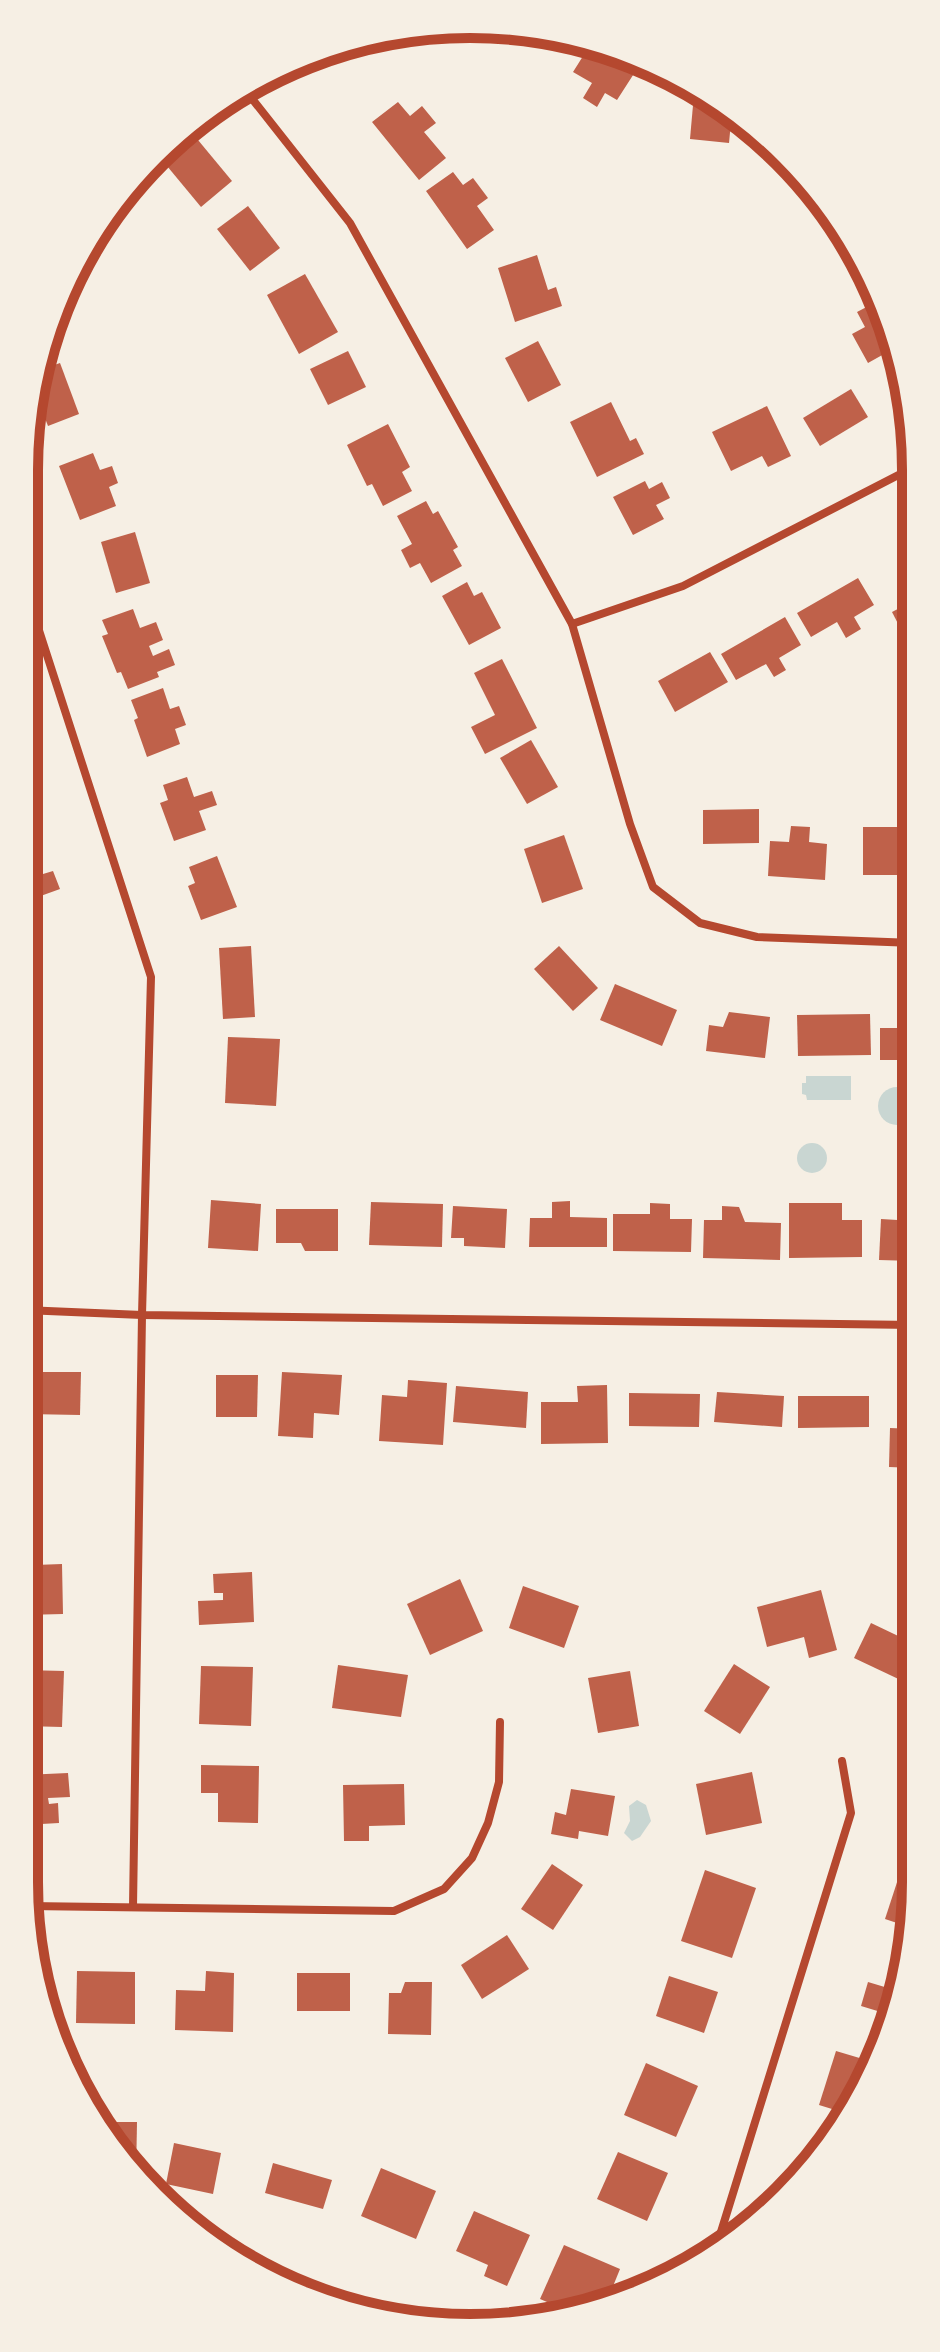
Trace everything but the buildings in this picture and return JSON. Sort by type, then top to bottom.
[{"type":"street","points":[[251,98],[350,223],[572,624],[630,824],[653,887],[700,923],[757,937],[902,943]]},
{"type":"street","points":[[572,624],[683,586],[902,473]]},
{"type":"street","points":[[38,627],[151,977],[142,1315],[133,1907]]},
{"type":"street","points":[[38,1311],[142,1315],[902,1325]]},
{"type":"street","points":[[39,1906],[394,1911],[444,1889],[472,1858],[488,1823],[499,1782],[500,1722]]},
{"type":"street","points":[[720,2234],[851,1813],[842,1761]]},
{"type":"shaded area","points":[[806,1076],[851,1076],[851,1100],[807,1100],[806,1095],[802,1094]]},
{"type":"shaded area","points":[[902,1088],[902,1124],[897,1125],[884,1119],[878,1106],[884,1093]]},
{"type":"shaded area","points":[[812,1143],[823,1147],[827,1158],[823,1169],[812,1173],[801,1169],[797,1158],[801,1147]]},
{"type":"shaded area","points":[[637,1800],[646,1805],[651,1821],[640,1837],[632,1841],[624,1833],[630,1821],[629,1806]]}]
